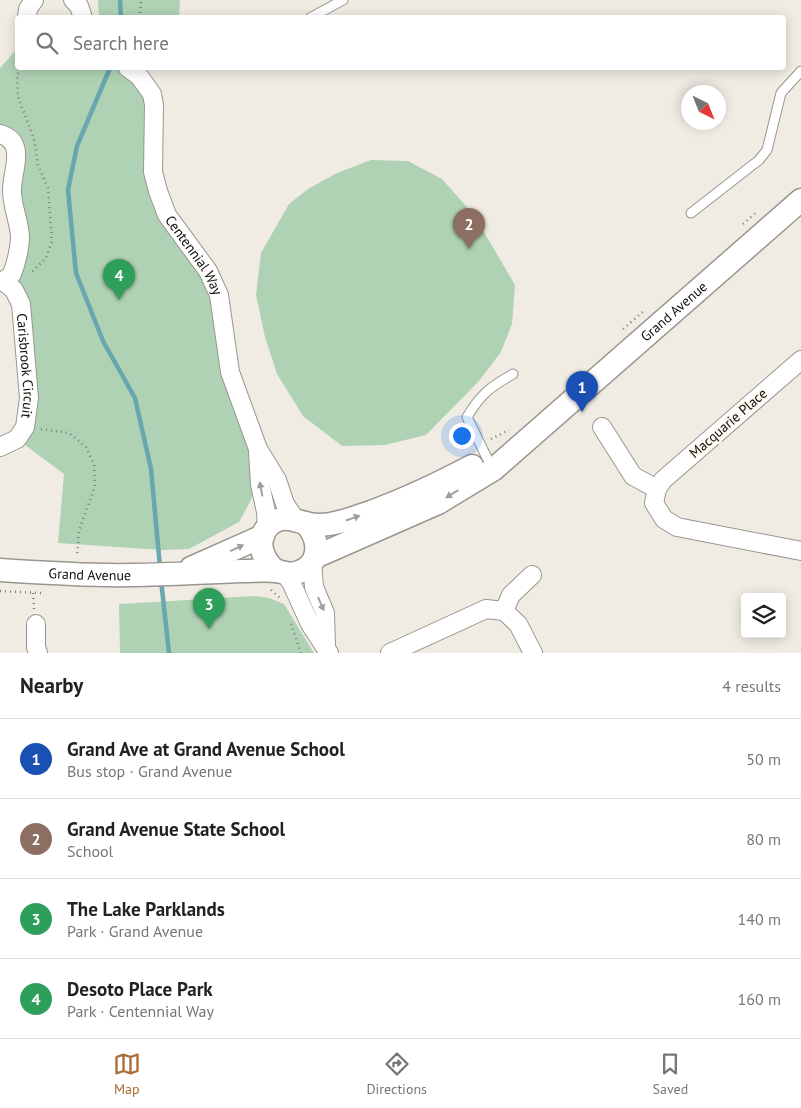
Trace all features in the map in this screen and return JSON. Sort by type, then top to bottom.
[{"type":"street","points":[[27,15],[28,9],[34,0]]},
{"type":"street","name":"Centennial Way","points":[[131,70],[142,80],[152,94],[154,105],[153,172],[158,191],[167,215],[208,271],[219,295],[230,372],[258,448],[277,480],[285,504],[300,521]]},
{"type":"street","points":[[0,134],[6,136],[14,145],[17,158],[11,190],[20,237],[11,276],[6,284]]},
{"type":"street","name":"Grand Avenue","points":[[0,570],[75,575],[179,573],[275,578],[300,572],[313,559],[438,503],[494,469],[801,200]]},
{"type":"street","name":"Carisbrook Circuit","points":[[0,447],[17,439],[25,427],[29,398],[21,304],[6,284]]},
{"type":"street","name":"Macquarie Place","points":[[656,488],[801,360]]},
{"type":"street","name":"Grand Avenue","points":[[179,573],[223,555],[265,532],[280,520],[324,524],[340,522],[385,507],[440,483],[487,458],[546,422]]},
{"type":"street","points":[[602,427],[633,476],[656,488],[654,503],[664,520],[677,527],[801,551]]},
{"type":"street","name":"Centennial Way","points":[[258,448],[260,484],[266,512],[265,532]]},
{"type":"street","points":[[300,521],[312,530],[316,538],[317,548],[313,559],[314,588],[325,613],[327,649]]},
{"type":"street","points":[[265,532],[261,546],[263,556],[275,578],[291,582],[310,624],[327,649]]},
{"type":"street","points":[[504,612],[511,595],[532,575]]},
{"type":"street","points":[[390,653],[486,609],[504,612],[518,624],[533,653]]},
{"type":"street","points":[[36,624],[36,647],[38,653]]},
{"type":"lane","points":[[316,15],[343,0]]},
{"type":"lane","points":[[691,213],[759,160],[767,150],[780,93],[801,71]]},
{"type":"lane","points":[[487,458],[467,417],[477,400],[493,386],[513,374]]},
{"type":"path","points":[[140,15],[141,0]]},
{"type":"path","points":[[6,284],[23,279],[46,258],[52,241],[48,188],[38,165],[34,139],[18,97],[17,77],[19,70]]},
{"type":"path","points":[[25,427],[69,433],[86,446],[94,464],[95,486],[79,531],[77,560]]},
{"type":"path","points":[[275,578],[271,590],[283,602]]},
{"type":"path","points":[[289,619],[301,653]]},
{"type":"green space","points":[[98,0],[180,0],[179,15],[99,15]]},
{"type":"green space","points":[[15,51],[15,70],[130,70],[146,84],[158,191],[208,271],[258,449],[252,498],[239,522],[189,549],[162,550],[58,543],[64,474],[17,439],[25,427],[11,276],[17,158],[0,134],[0,68]]},
{"type":"green space","points":[[371,160],[408,161],[442,179],[474,215],[515,285],[512,324],[501,352],[479,381],[426,435],[385,445],[342,446],[303,416],[277,374],[265,337],[256,295],[261,253],[289,204],[308,189],[337,173]]},
{"type":"green space","points":[[255,596],[269,598],[284,604],[314,653],[120,653],[119,604]]},
{"type":"waterway","points":[[120,0],[121,15]]},
{"type":"waterway","points":[[109,70],[77,146],[68,190],[76,273],[103,341],[135,398],[151,469],[160,567]]},
{"type":"waterway","points":[[161,580],[169,653]]},
{"type":"place","name":"Grand Avenue State School","points":[[469,249]]},
{"type":"place","name":"Desoto Place Park","points":[[119,300]]},
{"type":"place","name":"Grand Ave at Grand Avenue School","points":[[582,412]]},
{"type":"place","name":"The Lake Parklands","points":[[209,629]]}]
